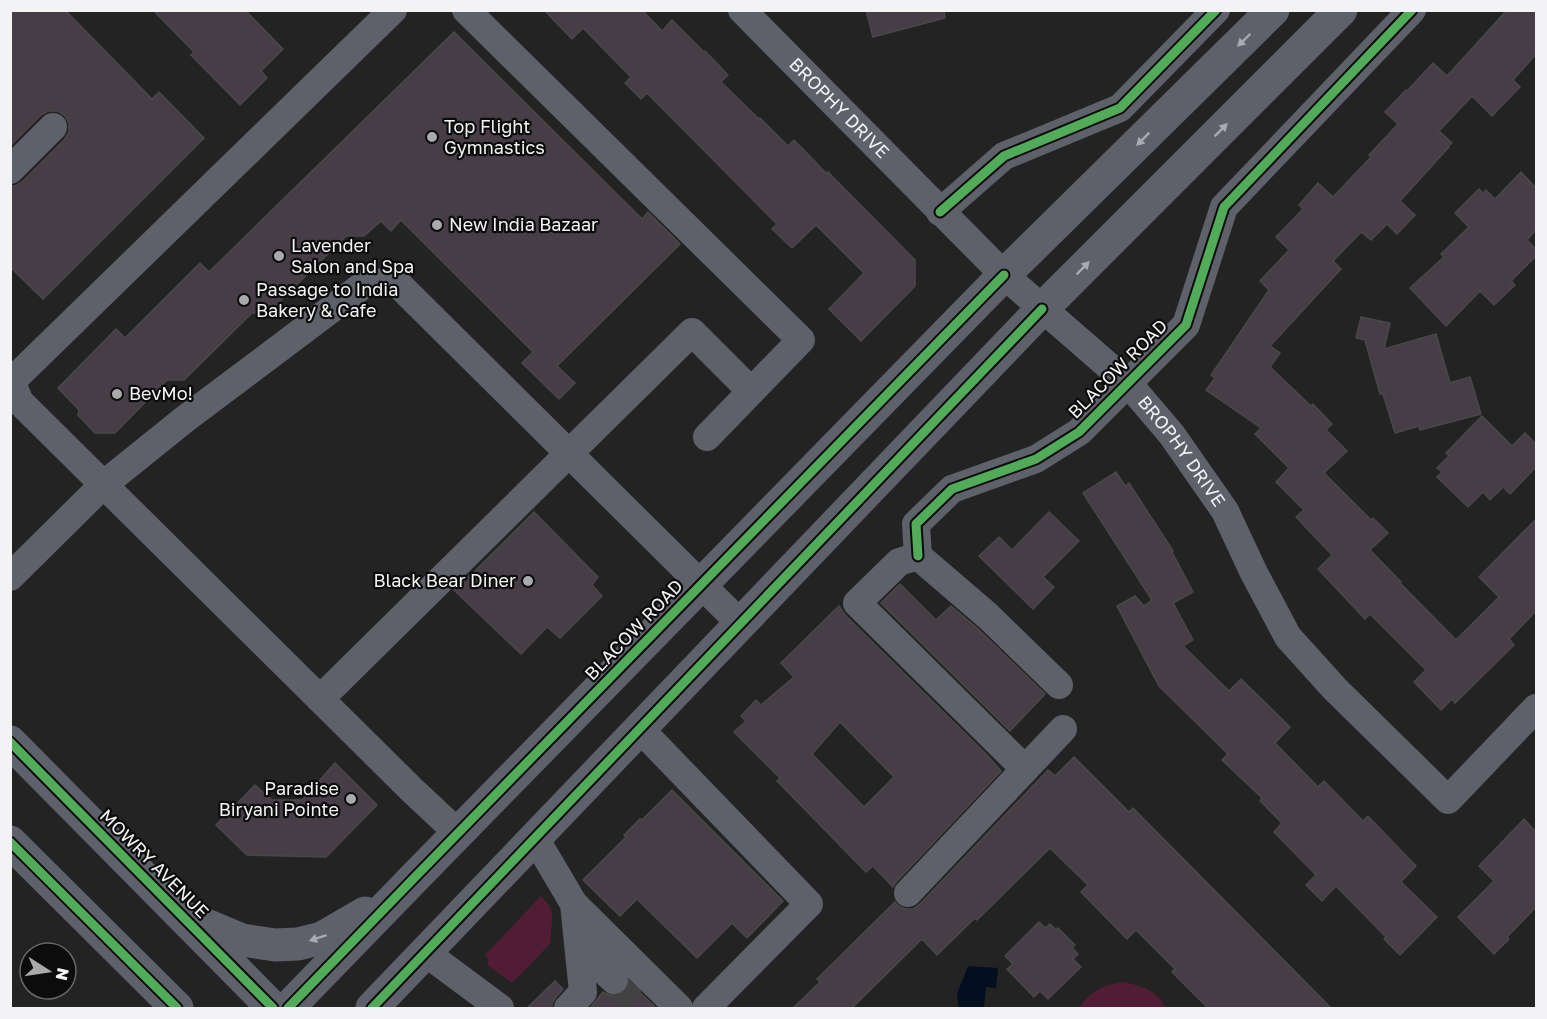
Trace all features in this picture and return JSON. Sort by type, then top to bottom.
[{"type":"main road","name":"BLACOW ROAD","points":[[288,1008],[1004,275],[1274,10]]},
{"type":"main road","points":[[372,1008],[1042,309],[1341,10]]},
{"type":"main road","name":"MOWRY AVENUE","points":[[10,742],[273,1008]]},
{"type":"main road","points":[[10,842],[157,997],[177,1008]]},
{"type":"main road","points":[[181,915],[242,940],[275,945],[298,944],[322,938],[356,918],[419,873]]},
{"type":"main road","points":[[398,1008],[417,962]]},
{"type":"street","points":[[393,10],[11,380],[20,402],[459,834]]},
{"type":"street","points":[[466,10],[801,340],[707,437]]},
{"type":"street","name":"BROPHY DRIVE","points":[[742,10],[1004,275],[1128,382],[1172,435],[1226,511],[1254,573],[1288,637],[1335,689],[1448,800],[1536,708]]},
{"type":"street","points":[[940,212],[1004,156],[1120,108],[1216,10]]},
{"type":"street","name":"BLACOW ROAD","points":[[918,556],[916,524],[952,489],[1036,459],[1079,432],[1186,325],[1224,207],[1412,10]]},
{"type":"street","points":[[10,170],[53,127]]},
{"type":"street","points":[[10,577],[103,485],[185,419],[366,283],[396,282],[740,623]]},
{"type":"street","points":[[320,699],[692,332],[751,391]]},
{"type":"street","points":[[1025,769],[857,603],[899,562],[918,556],[988,616],[1059,685]]},
{"type":"street","points":[[639,729],[809,904],[706,1008]]},
{"type":"street","points":[[908,892],[1063,729]]},
{"type":"street","points":[[535,838],[574,904],[679,1008]]},
{"type":"street","points":[[568,1008],[583,992],[574,904]]},
{"type":"street","points":[[579,947],[614,980]]},
{"type":"street","points":[[417,962],[500,1008]]},
{"type":"shaded area","points":[[541,896],[552,911],[550,944],[512,983],[487,965],[489,960],[485,955]]},
{"type":"shaded area","points":[[1122,982],[1148,990],[1163,1002],[1166,1008],[1079,1008],[1097,990]]},
{"type":"water","points":[[968,966],[998,968],[996,988],[986,987],[984,1008],[959,1008],[957,994]]},
{"type":"building","points":[[10,10],[65,10],[152,99],[159,92],[204,138],[43,299],[10,267],[10,186],[22,182],[65,139],[69,132],[69,123],[58,111],[48,111],[41,115],[10,146]]},
{"type":"building","points":[[153,10],[245,10],[283,49],[261,71],[267,78],[240,105],[191,55],[194,52]]},
{"type":"building","points":[[544,10],[642,10],[662,31],[672,20],[728,75],[721,82],[788,146],[794,140],[915,260],[915,286],[861,341],[829,309],[864,273],[816,225],[792,248],[772,229],[777,224],[647,93],[641,99],[625,83],[631,77],[583,28],[572,39]]},
{"type":"building","points":[[866,10],[944,10],[945,18],[873,37]]},
{"type":"building","points":[[1507,10],[1536,10],[1536,54],[1513,80],[1520,87],[1492,116],[1472,96],[1439,131],[1452,143],[1400,201],[1415,215],[1397,234],[1387,224],[1371,240],[1361,232],[1333,261],[1341,269],[1270,346],[1280,353],[1270,367],[1311,406],[1313,404],[1332,424],[1326,430],[1347,451],[1324,473],[1371,520],[1373,518],[1388,533],[1370,550],[1456,640],[1499,597],[1479,577],[1536,519],[1536,611],[1509,639],[1514,645],[1455,703],[1452,699],[1441,710],[1414,682],[1426,670],[1370,614],[1365,619],[1318,569],[1332,555],[1296,517],[1304,510],[1276,482],[1289,468],[1255,434],[1261,428],[1206,390],[1215,378],[1211,375],[1269,290],[1260,281],[1289,250],[1276,237],[1303,209],[1299,205],[1318,183],[1333,197],[1398,124],[1385,112],[1433,63],[1447,76]]},
{"type":"building","points":[[454,32],[642,219],[648,212],[680,244],[557,366],[575,383],[559,399],[522,363],[533,352],[401,220],[391,231],[381,221],[364,236],[346,236],[269,312],[252,313],[184,380],[167,380],[115,433],[95,433],[78,415],[79,410],[58,388],[116,329],[125,338],[200,263],[209,272]]},
{"type":"building","points":[[1521,172],[1536,188],[1536,230],[1527,240],[1536,249],[1536,256],[1511,281],[1515,285],[1494,305],[1480,291],[1446,326],[1410,288],[1444,257],[1441,254],[1469,227],[1455,213],[1479,189],[1483,193],[1486,190],[1495,199]]},
{"type":"building","points":[[1361,317],[1390,323],[1384,349],[1436,334],[1450,383],[1470,377],[1481,414],[1420,430],[1419,426],[1395,433],[1383,394],[1380,394],[1365,340],[1356,338]]},
{"type":"building","points":[[1482,416],[1512,446],[1525,433],[1536,444],[1536,467],[1510,494],[1503,487],[1490,500],[1483,492],[1468,507],[1437,477],[1442,472],[1437,468],[1449,456],[1446,453]]},
{"type":"building","points":[[1116,472],[1125,486],[1129,483],[1173,551],[1193,592],[1173,603],[1193,640],[1183,646],[1229,691],[1241,679],[1290,727],[1275,743],[1318,787],[1324,781],[1363,821],[1368,816],[1416,866],[1401,882],[1437,917],[1400,955],[1384,939],[1386,937],[1336,886],[1322,901],[1306,885],[1316,875],[1274,832],[1282,823],[1260,801],[1262,798],[1222,760],[1228,754],[1159,686],[1117,606],[1135,596],[1144,606],[1152,600],[1083,493]]},
{"type":"building","name":"Black Bear Diner","points":[[534,512],[598,577],[592,585],[602,596],[560,638],[547,627],[521,654],[454,590]]},
{"type":"building","points":[[1049,512],[1079,541],[1043,577],[1054,587],[1033,609],[979,556],[999,537],[1012,550]]},
{"type":"building","points":[[900,584],[936,620],[951,606],[1045,694],[1010,731],[881,603]]},
{"type":"building","points":[[839,606],[845,615],[1001,771],[893,887],[873,866],[866,872],[777,781],[780,778],[734,732],[746,721],[741,716],[756,700],[761,705],[794,677],[781,663]],"holes":[[[840,722],[894,777],[864,807],[812,754]]]},
{"type":"building","points":[[1074,757],[1129,812],[1133,808],[1331,1008],[1208,1008],[1172,972],[1175,969],[1136,930],[1127,939],[1081,892],[1088,885],[1050,848],[977,920],[975,918],[937,955],[922,939],[852,1008],[793,1008],[820,982],[817,979],[895,902],[905,909],[913,909],[920,904],[1048,770],[1055,776]]},
{"type":"building","points":[[335,763],[377,805],[326,857],[247,855],[216,825],[255,785],[272,800],[302,800]]},
{"type":"building","points":[[672,790],[783,901],[747,938],[732,923],[697,958],[637,899],[620,916],[583,880],[626,837],[624,835]]},
{"type":"building","points":[[1524,819],[1536,832],[1536,907],[1494,954],[1458,917],[1494,881],[1479,866]]},
{"type":"building","points":[[1039,922],[1045,928],[1050,924],[1056,930],[1058,928],[1075,945],[1072,948],[1078,954],[1073,959],[1081,967],[1048,999],[1040,991],[1034,997],[1007,969],[1013,964],[1005,956]]},
{"type":"building","points":[[555,981],[563,989],[556,997],[552,1008],[527,1008]]},
{"type":"building","points":[[630,983],[656,1008],[590,1008],[603,992],[611,996],[619,996],[626,991]]},
{"type":"tunnel","points":[[614,980],[644,1008]]},
{"type":"cycle path","points":[[940,212],[1004,156],[1120,108],[1216,10]]},
{"type":"cycle path","points":[[918,556],[916,524],[952,489],[1036,459],[1079,432],[1186,325],[1224,207],[1412,10]]},
{"type":"cycle path","points":[[288,1008],[1004,275]]},
{"type":"cycle path","points":[[372,1008],[1042,309]]},
{"type":"cycle path","points":[[10,742],[273,1008]]},
{"type":"cycle path","points":[[10,842],[177,1008]]},
{"type":"place","name":"Top Flight Gymnastics","points":[[432,137]]},
{"type":"place","name":"New India Bazaar","points":[[437,225]]},
{"type":"place","name":"Lavender Salon and Spa","points":[[279,256]]},
{"type":"place","name":"Passage to India Bakery & Cafe","points":[[244,300]]},
{"type":"place","name":"BevMo!","points":[[117,394]]},
{"type":"place","name":"Black Bear Diner","points":[[528,581]]},
{"type":"place","name":"Paradise Biryani Pointe","points":[[351,799]]}]
